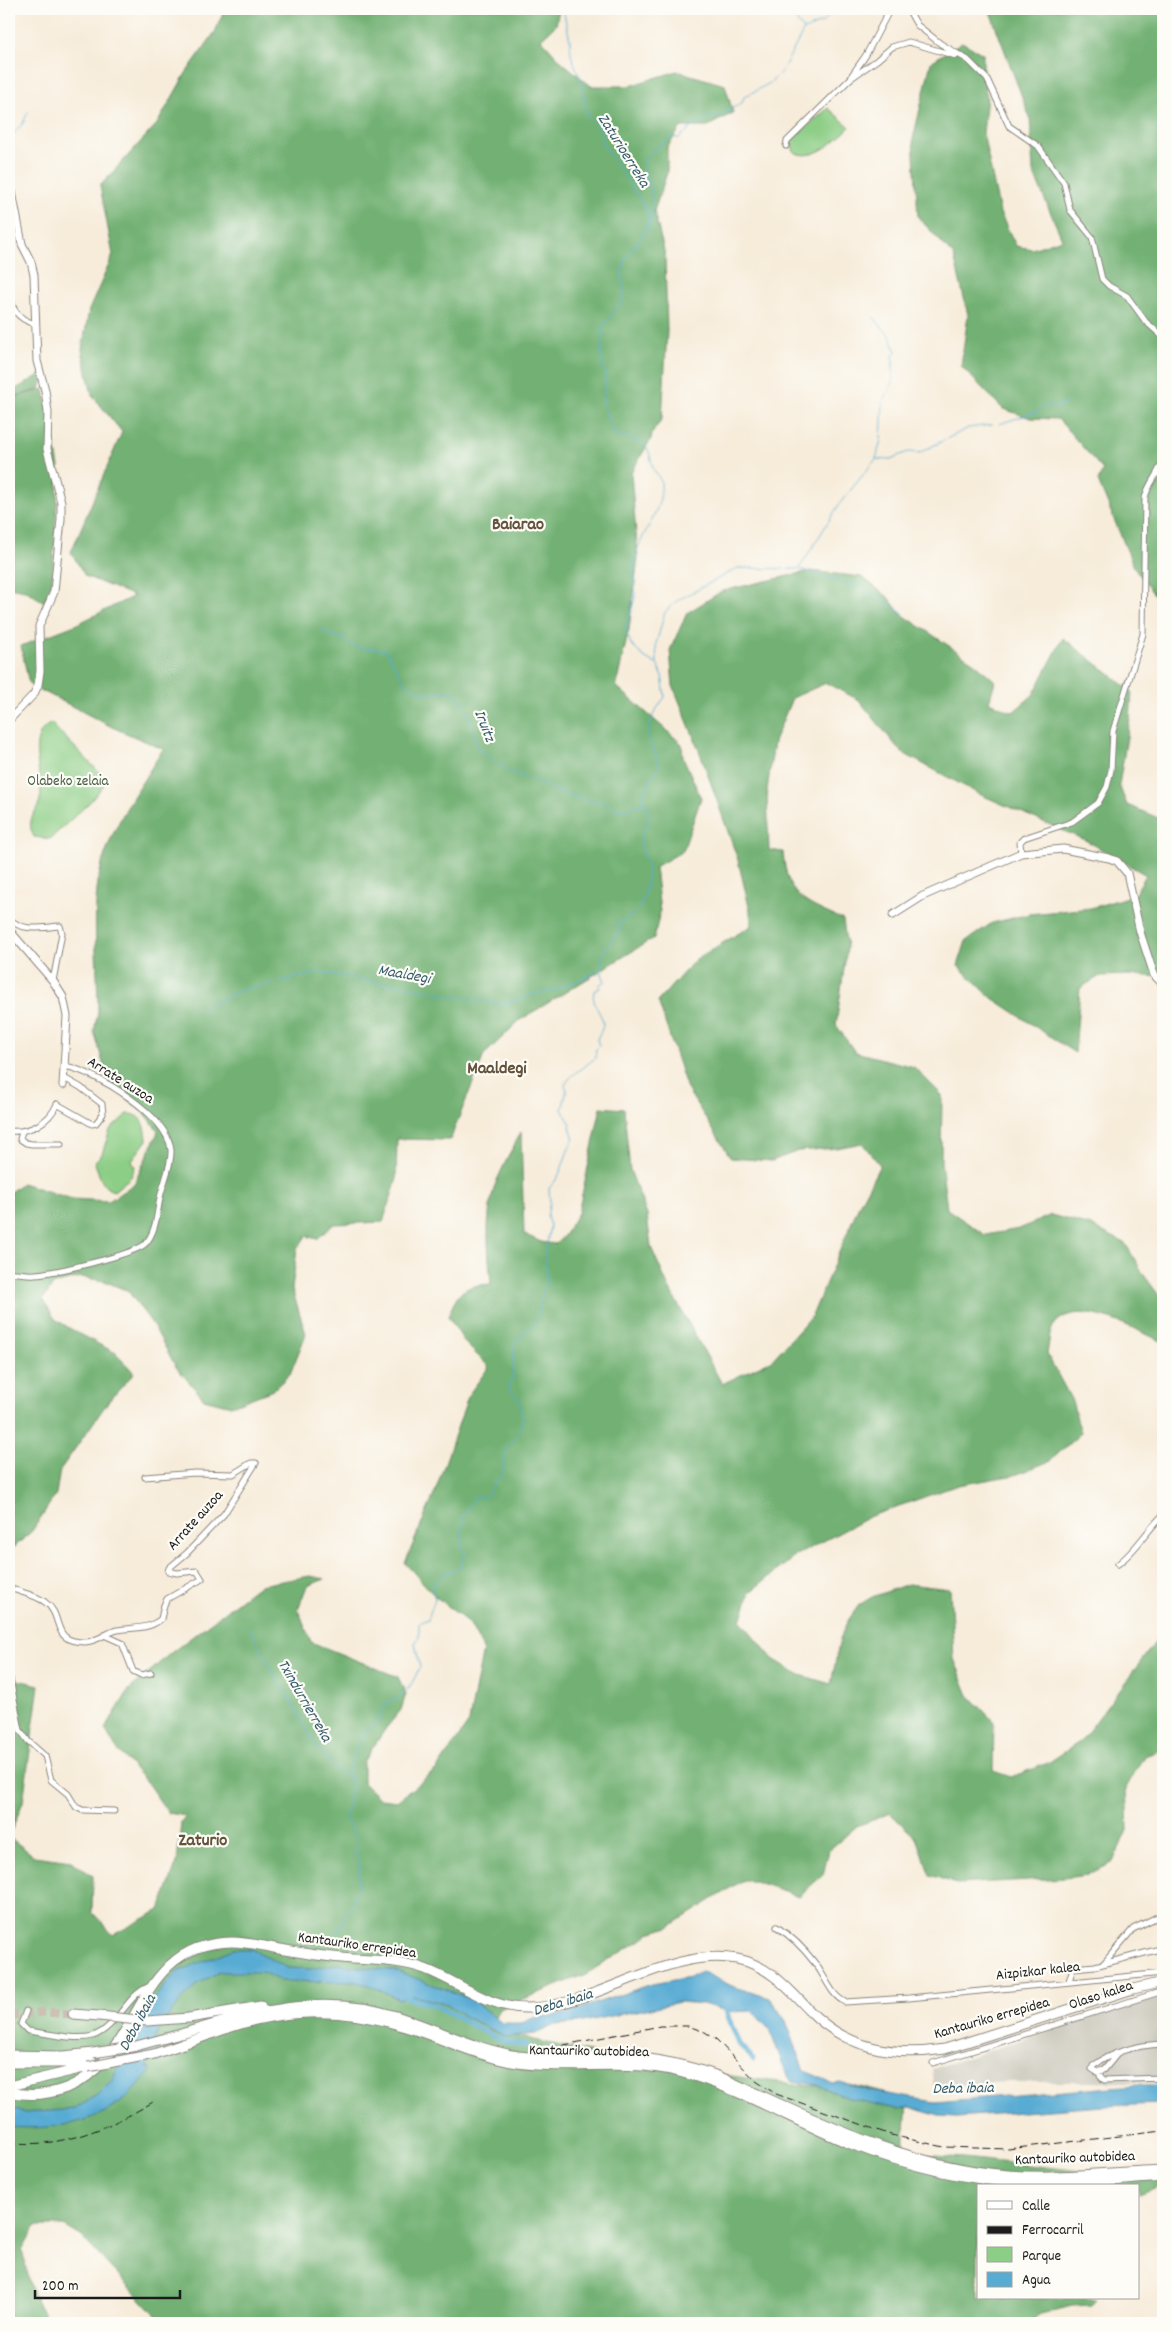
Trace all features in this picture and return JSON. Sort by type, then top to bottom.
[{"type":"highway","name":"Kantauriko errepidea","points":[[10,2087],[32,2094],[58,2091],[88,2077],[104,2063],[117,2045],[150,1986],[174,1961],[188,1952],[220,1942],[235,1942],[424,1968],[493,2003],[512,2008],[557,2004],[702,1958],[738,1960],[755,1965],[772,1974],[822,2023],[850,2040],[882,2050],[914,2052],[945,2049],[1133,1989],[1163,1982]]},
{"type":"highway","points":[[73,2014],[147,2021],[189,2018],[290,2003],[326,2005]]},
{"type":"highway","points":[[10,2087],[132,2047],[267,2010],[286,2006],[326,2005]]},
{"type":"highway","name":"Kantauriko autobidea","points":[[326,2005],[373,2009],[482,2047],[518,2056],[559,2058],[629,2057],[658,2060],[697,2068],[725,2078],[853,2137],[915,2157],[966,2168],[1026,2176],[1163,2170]]},
{"type":"highway","name":"Kantauriko autobidea","points":[[9,2063],[66,2063],[91,2060],[183,2044],[258,2019],[309,2012],[352,2014],[404,2026],[497,2059],[518,2064],[540,2066],[629,2065],[676,2071],[734,2090],[850,2144],[921,2166],[964,2176],[1029,2184],[1163,2177]]},
{"type":"highway","name":"Kantauriko autobidea","points":[[9,2056],[63,2056],[91,2060]]},
{"type":"street","points":[[786,146],[787,141],[850,78],[866,55],[890,9]]},
{"type":"street","points":[[908,9],[917,25],[942,44],[968,60],[987,79],[1009,126],[1038,146],[1064,183],[1070,210],[1092,237],[1102,278],[1105,283],[1127,296],[1146,322],[1163,338]]},
{"type":"street","points":[[850,78],[873,64],[892,47],[909,42],[968,60]]},
{"type":"street","points":[[9,176],[22,244],[31,262],[34,275],[37,361],[45,390],[48,412],[47,449],[61,502],[54,592],[39,626],[40,671],[38,684],[34,694],[9,720]]},
{"type":"street","points":[[9,286],[9,297],[17,315],[24,321],[36,324]]},
{"type":"street","points":[[1021,853],[1020,842],[1024,838],[1072,822],[1098,803],[1107,787],[1111,770],[1114,723],[1143,634],[1145,498],[1147,487],[1160,469],[1163,460]]},
{"type":"street","points":[[893,915],[923,896],[1021,853],[1063,849],[1117,861],[1127,873],[1140,932],[1154,974],[1163,984]]},
{"type":"street","points":[[9,918],[17,925],[29,928],[60,926],[62,933],[53,981]]},
{"type":"street","points":[[9,930],[53,981],[63,997],[67,1016],[64,1082],[95,1098],[102,1104],[102,1114],[96,1123],[92,1124],[57,1104],[46,1120],[21,1133],[9,1131]]},
{"type":"street","name":"Arrate auzoa","points":[[9,1273],[34,1275],[102,1261],[144,1246],[152,1234],[169,1165],[171,1151],[168,1138],[160,1124],[147,1112],[91,1074],[65,1066]]},
{"type":"street","points":[[21,1133],[20,1139],[26,1143],[60,1144]]},
{"type":"street","name":"Arrate auzoa","points":[[104,1635],[110,1632],[155,1624],[161,1619],[167,1599],[202,1579],[197,1571],[177,1573],[168,1571],[224,1514],[256,1463],[251,1463],[233,1474],[195,1473],[145,1477]]},
{"type":"street","points":[[1118,1564],[1128,1556],[1163,1515]]},
{"type":"street","points":[[9,1588],[45,1602],[52,1610],[60,1633],[67,1640],[86,1642],[104,1635],[122,1643],[133,1671],[141,1675],[151,1672]]},
{"type":"street","points":[[9,1674],[20,1730],[28,1741],[45,1756],[51,1780],[68,1794],[76,1806],[82,1810],[114,1811]]},
{"type":"street","points":[[1104,1964],[1133,1929],[1163,1914]]},
{"type":"street","name":"Aizpizkar kalea","points":[[777,1926],[794,1940],[814,1962],[824,1975],[836,1998],[845,2002],[1163,1973]]},
{"type":"street","points":[[1069,1981],[1073,1968],[1104,1964],[1160,1949]]},
{"type":"street","points":[[26,2011],[21,2024],[28,2032],[92,2036],[108,2026],[141,1989],[150,1986]]},
{"type":"street","name":"Olaso kalea","points":[[933,2063],[1163,1991]]},
{"type":"street","points":[[1118,2053],[1100,2072],[1094,2072],[1093,2066],[1118,2053],[1144,2045],[1163,2044]]},
{"type":"street","points":[[1100,2072],[1100,2076],[1104,2080],[1163,2078]]},
{"type":"shaded area","points":[[1163,1994],[1163,2082],[1005,2082],[935,2087],[932,2069]]},
{"type":"green space","points":[[225,9],[559,9],[556,25],[541,39],[562,62],[591,86],[629,86],[677,71],[725,85],[733,113],[706,127],[681,127],[667,148],[667,173],[654,211],[665,255],[667,331],[662,419],[651,435],[652,437],[631,473],[638,558],[629,629],[616,686],[682,744],[683,757],[701,798],[683,851],[655,867],[660,912],[654,938],[520,1020],[484,1055],[450,1140],[397,1139],[396,1182],[383,1222],[334,1224],[317,1239],[306,1236],[297,1249],[292,1289],[306,1334],[290,1374],[273,1390],[231,1406],[204,1399],[176,1367],[153,1325],[128,1291],[104,1281],[80,1277],[54,1284],[43,1299],[55,1319],[116,1353],[134,1373],[108,1402],[60,1470],[56,1494],[32,1531],[9,1552],[9,1193],[22,1183],[72,1199],[109,1201],[134,1184],[158,1132],[149,1118],[108,1081],[94,1031],[98,1012],[95,919],[100,871],[113,834],[163,749],[112,727],[29,684],[21,646],[75,625],[134,596],[85,576],[71,552],[122,432],[92,395],[82,350],[89,310],[113,255],[100,186],[157,124],[186,73],[215,32]]},
{"type":"green space","points":[[989,9],[1163,9],[1163,607],[1134,567],[1098,481],[1103,470],[1058,419],[1031,418],[1003,409],[961,366],[968,315],[954,256],[918,217],[913,139],[931,62],[962,42],[983,54],[983,76],[987,97],[983,133],[1000,213],[1016,246],[1032,249],[1062,239],[1033,172],[1030,118]]},
{"type":"green space","points":[[828,108],[850,127],[832,143],[817,152],[802,155],[794,152],[791,141]]},
{"type":"green space","points":[[45,372],[40,389],[9,398],[9,393]]},
{"type":"green space","points":[[44,389],[59,466],[52,582],[44,602],[25,590],[9,587],[9,399]]},
{"type":"green space","points":[[810,571],[862,577],[888,597],[900,613],[976,664],[995,681],[989,702],[1013,712],[1033,695],[1063,638],[1132,691],[1130,719],[1119,785],[1127,805],[1163,820],[1163,977],[1100,976],[1080,988],[1075,1053],[992,998],[958,966],[966,941],[992,923],[1029,914],[1091,908],[1134,895],[1146,875],[1087,841],[979,794],[901,752],[859,700],[826,683],[792,698],[774,742],[767,790],[769,850],[783,852],[789,880],[793,889],[800,897],[808,903],[843,920],[847,948],[836,1025],[855,1052],[914,1067],[942,1095],[941,1162],[947,1209],[985,1235],[1019,1229],[1051,1215],[1091,1226],[1125,1243],[1144,1275],[1163,1301],[1163,1342],[1108,1318],[1078,1313],[1065,1316],[1053,1327],[1047,1354],[1072,1401],[1081,1433],[1050,1461],[1015,1475],[958,1485],[871,1516],[797,1555],[750,1592],[741,1621],[773,1659],[800,1675],[831,1684],[840,1639],[847,1622],[859,1605],[872,1597],[908,1584],[950,1589],[954,1659],[969,1695],[994,1722],[993,1771],[1011,1777],[1048,1763],[1081,1741],[1163,1632],[1163,1750],[1144,1756],[1126,1788],[1128,1828],[1113,1862],[1087,1875],[957,1884],[930,1875],[916,1838],[890,1813],[857,1826],[829,1850],[823,1875],[799,1896],[754,1881],[741,1881],[669,1927],[649,1933],[646,1937],[586,1974],[499,2009],[488,2030],[593,2053],[731,2076],[811,2086],[849,2084],[907,2099],[904,2154],[964,2158],[1163,2180],[1163,2186],[1140,2194],[1140,2184],[977,2184],[977,2300],[1095,2300],[1091,2305],[1072,2306],[1037,2315],[1032,2323],[163,2323],[81,2236],[64,2226],[36,2226],[22,2251],[33,2295],[49,2323],[9,2323],[9,1837],[34,1856],[71,1861],[93,1876],[92,1912],[113,1935],[160,1910],[177,1862],[181,1823],[186,1816],[168,1813],[148,1784],[116,1748],[105,1729],[129,1690],[172,1652],[260,1585],[310,1576],[325,1579],[307,1586],[298,1609],[311,1642],[398,1677],[406,1694],[401,1710],[363,1762],[363,1783],[380,1799],[397,1801],[437,1769],[469,1722],[483,1649],[470,1624],[435,1596],[405,1563],[435,1492],[469,1394],[489,1367],[465,1343],[448,1316],[455,1300],[463,1291],[474,1286],[491,1284],[488,1232],[490,1205],[497,1180],[521,1132],[524,1234],[541,1242],[555,1244],[564,1236],[578,1213],[601,1107],[624,1109],[630,1170],[647,1215],[651,1247],[668,1286],[722,1384],[772,1360],[812,1316],[859,1205],[880,1165],[862,1143],[837,1148],[798,1151],[772,1161],[731,1158],[687,1089],[658,1001],[696,959],[751,926],[750,911],[738,860],[699,750],[673,686],[670,650],[687,613],[722,591]]},
{"type":"green space","name":"Olabeko zelaia","points":[[51,723],[101,774],[106,782],[90,802],[50,839],[34,837],[31,821],[40,800],[41,790],[37,758],[38,738]]},
{"type":"green space","points":[[127,1114],[140,1118],[146,1130],[147,1140],[132,1160],[135,1167],[131,1177],[114,1191],[103,1183],[94,1162],[102,1154],[110,1130]]},
{"type":"green space","points":[[9,1678],[39,1685],[23,1802],[9,1837]]},
{"type":"water","name":"Deba ibaia","points":[[233,1949],[251,1949],[288,1968],[311,1969],[336,1964],[397,1971],[471,1999],[502,2023],[522,2023],[533,2018],[564,2014],[652,1984],[690,1977],[701,1971],[734,1987],[770,1998],[786,2021],[805,2071],[833,2083],[840,2082],[870,2091],[935,2102],[1136,2085],[1163,2085],[1163,2104],[1103,2106],[956,2117],[939,2116],[909,2107],[897,2109],[851,2099],[817,2085],[792,2081],[787,2076],[770,2030],[752,2011],[729,2012],[703,2004],[680,2002],[578,2023],[555,2025],[535,2034],[506,2037],[466,2017],[447,2004],[414,1996],[399,1999],[369,1985],[355,1982],[281,1981],[262,1972],[220,1972],[197,1984],[160,2025],[147,2068],[152,2070],[126,2098],[114,2107],[86,2120],[70,2124],[39,2128],[9,2127],[9,2107],[25,2113],[75,2109],[100,2093],[112,2081],[134,2029],[149,2004],[177,1972]]},
{"type":"waterway","name":"Zaturioerreka","points":[[563,9],[570,40],[571,55],[581,80],[586,114],[600,130],[604,146],[642,202],[649,219],[647,228],[625,260],[622,271],[624,294],[621,303],[603,326],[601,359],[606,378],[603,405],[614,433],[636,440],[646,446],[653,468],[661,482],[661,494],[655,513],[641,540],[635,559],[635,597],[625,630],[632,646],[644,657],[656,664]]},
{"type":"waterway","points":[[794,9],[797,22],[804,30]]},
{"type":"waterway","points":[[644,232],[652,220],[653,201],[644,171],[647,157],[671,137],[679,138],[699,121],[720,115],[742,103],[744,97],[770,83],[782,71],[804,30],[823,22],[836,9]]},
{"type":"waterway","points":[[9,139],[23,123],[28,112]]},
{"type":"waterway","points":[[873,317],[890,336],[896,351],[893,356],[893,382],[883,402],[881,440],[876,459]]},
{"type":"waterway","points":[[999,424],[1036,412],[1045,406],[1056,407],[1067,403]]},
{"type":"waterway","points":[[335,1952],[337,1932],[340,1930],[348,1909],[355,1902],[353,1898],[358,1888],[360,1863],[356,1855],[357,1841],[347,1821],[346,1811],[352,1785],[348,1769],[367,1729],[376,1724],[386,1704],[399,1697],[408,1689],[417,1674],[420,1667],[415,1643],[419,1638],[419,1623],[428,1619],[435,1599],[431,1588],[435,1584],[435,1579],[460,1567],[465,1554],[460,1542],[463,1538],[461,1527],[465,1521],[462,1517],[475,1497],[486,1497],[497,1480],[503,1475],[506,1448],[518,1435],[523,1417],[520,1400],[510,1391],[508,1385],[513,1378],[514,1348],[517,1340],[533,1324],[539,1313],[541,1298],[547,1281],[545,1255],[550,1226],[547,1216],[550,1202],[549,1188],[558,1177],[574,1139],[570,1127],[571,1124],[562,1110],[567,1090],[565,1085],[575,1073],[595,1058],[596,1049],[599,1046],[597,1039],[602,1030],[603,1021],[593,996],[594,991],[600,988],[599,985],[605,981],[601,967],[603,954],[610,942],[620,931],[618,923],[633,915],[640,907],[646,886],[648,864],[643,859],[644,853],[640,841],[648,821],[648,812],[643,795],[659,765],[650,740],[649,727],[657,708],[665,697],[662,675],[657,664],[656,644],[665,612],[678,600],[738,568],[799,569],[840,503],[876,459],[888,460],[908,452],[919,453],[968,428],[992,425]]},
{"type":"waterway","points":[[800,569],[864,589],[904,614]]},
{"type":"waterway","name":"Iruitz","points":[[321,630],[356,647],[386,650],[406,685],[427,694],[439,691],[455,692],[468,712],[478,749],[507,770],[576,798],[598,801],[619,810],[645,804]]},
{"type":"waterway","name":"Maaldegi","points":[[204,1008],[241,990],[320,972],[409,986],[461,998],[506,1004],[533,994],[552,991],[600,971]]},
{"type":"waterway","name":"Txindurrierreka","points":[[249,1627],[272,1672],[316,1745],[331,1763],[350,1778]]},
{"type":"waterway","points":[[406,1998],[440,2008],[492,2036],[526,2045]]},
{"type":"waterway","points":[[726,2011],[739,2044],[753,2059]]},
{"type":"tunnel","points":[[9,2015],[46,2012],[73,2014]]},
{"type":"railway","points":[[539,2050],[660,2026],[688,2026],[705,2032],[717,2040],[756,2081],[776,2094],[891,2135],[944,2147],[1008,2149],[1163,2131]]},
{"type":"railway","points":[[9,2142],[47,2143],[84,2134],[120,2120],[153,2102]]},
{"type":"district","name":"Baiarao","points":[[518,525]]},
{"type":"district","name":"Maaldegi","points":[[497,1069]]},
{"type":"district","name":"Zaturio","points":[[203,1841]]}]
